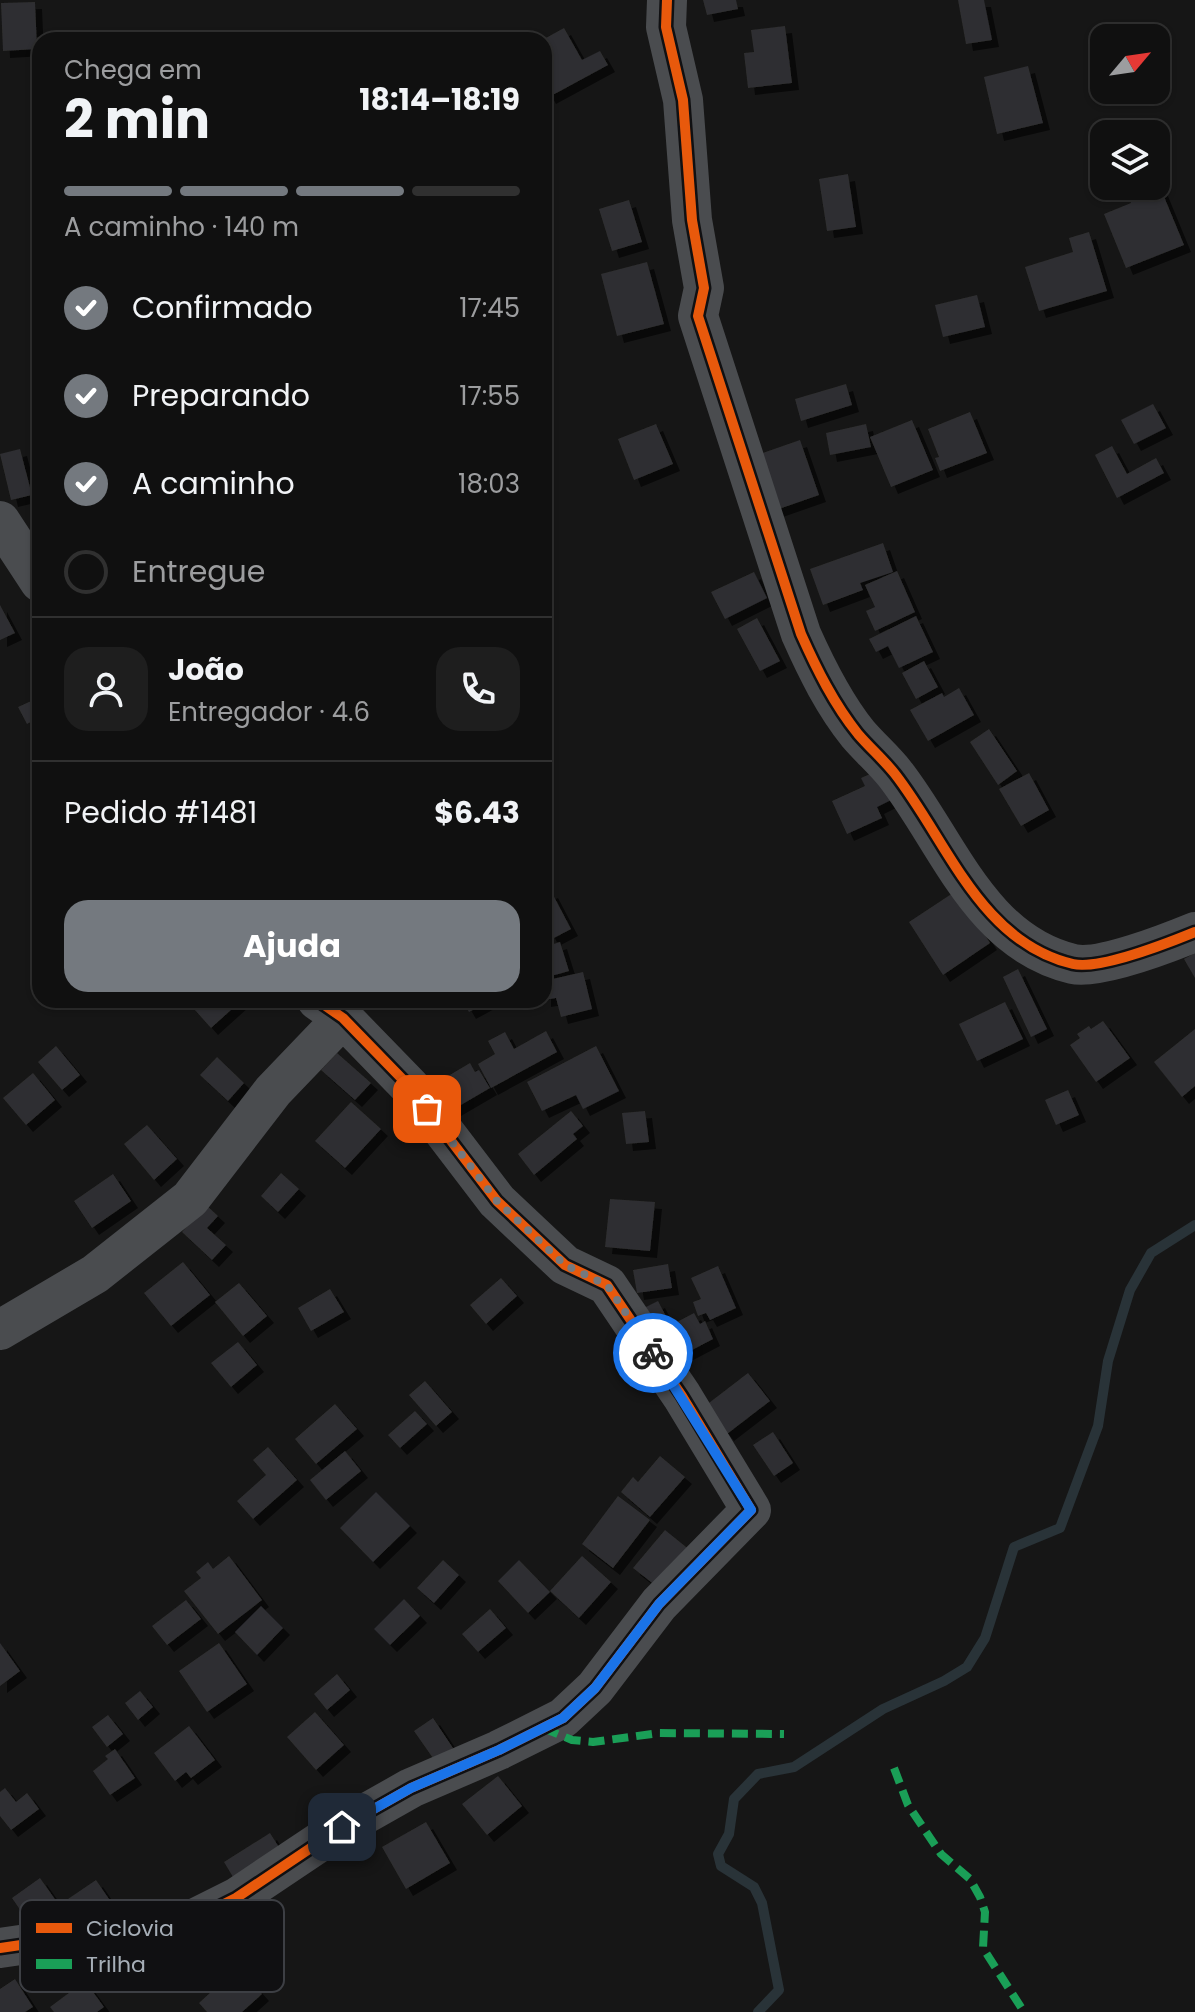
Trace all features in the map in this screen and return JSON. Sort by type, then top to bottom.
[{"type":"street","points":[[667,0],[666,27],[683,100],[692,220],[704,288],[698,316],[801,634],[823,682],[858,733],[895,775],[980,903],[1025,946],[1075,965],[1120,959],[1195,932]]},
{"type":"street","points":[[0,521],[32,570]]},
{"type":"street","points":[[0,1330],[95,1274],[190,1199],[273,1091],[330,1009],[410,1087],[497,1201],[565,1265],[607,1285],[682,1396],[751,1510],[659,1604],[595,1688],[563,1718],[411,1788],[342,1827],[232,1900]]},
{"type":"street","points":[[0,1948],[20,1945]]},
{"type":"building","points":[[703,0],[736,0],[738,9],[707,15]]},
{"type":"building","points":[[958,0],[984,0],[992,40],[966,44]]},
{"type":"building","points":[[35,2],[36,32],[32,32],[32,49],[3,51],[1,3]]},
{"type":"building","points":[[785,26],[792,83],[748,88],[744,53],[754,52],[751,30]]},
{"type":"building","points":[[564,28],[582,60],[600,51],[608,65],[552,95],[552,35]]},
{"type":"building","points":[[1028,66],[1043,123],[997,134],[984,77]]},
{"type":"building","points":[[848,174],[856,227],[827,231],[819,179]]},
{"type":"building","points":[[629,200],[642,242],[612,251],[599,209]]},
{"type":"building","points":[[1130,200],[1165,200],[1184,245],[1126,268],[1104,214],[1131,203]]},
{"type":"building","points":[[1089,232],[1107,291],[1039,311],[1025,267],[1073,252],[1069,238]]},
{"type":"building","points":[[647,262],[664,324],[617,336],[601,274]]},
{"type":"building","points":[[977,295],[985,327],[943,337],[935,305]]},
{"type":"building","points":[[846,384],[852,405],[801,421],[795,399]]},
{"type":"building","points":[[1153,404],[1166,428],[1134,444],[1121,420]]},
{"type":"building","points":[[970,412],[987,453],[940,471],[935,458],[939,457],[928,429]]},
{"type":"building","points":[[912,420],[933,470],[891,487],[870,437]]},
{"type":"building","points":[[656,424],[673,464],[634,480],[618,439]]},
{"type":"building","points":[[866,424],[871,447],[830,455],[826,433]]},
{"type":"building","points":[[800,440],[819,495],[776,510],[757,455]]},
{"type":"building","points":[[1112,446],[1127,474],[1156,458],[1164,473],[1117,498],[1095,455]]},
{"type":"building","points":[[20,449],[32,495],[11,500],[0,454]]},
{"type":"building","points":[[883,543],[893,572],[860,583],[863,590],[823,605],[810,569]]},
{"type":"building","points":[[897,571],[915,612],[875,631],[866,611],[875,607],[865,585]]},
{"type":"building","points":[[754,572],[767,598],[725,619],[711,592]]},
{"type":"building","points":[[0,605],[15,633],[0,640]]},
{"type":"building","points":[[916,616],[933,652],[899,668],[888,646],[876,652],[869,639]]},
{"type":"building","points":[[757,618],[780,661],[760,671],[737,629]]},
{"type":"building","points":[[924,661],[938,687],[916,699],[902,673]]},
{"type":"building","points":[[959,688],[974,715],[928,741],[910,710],[942,693],[944,697]]},
{"type":"building","points":[[32,701],[32,721],[27,724],[18,707]]},
{"type":"building","points":[[989,729],[1017,771],[998,785],[970,742]]},
{"type":"building","points":[[884,768],[897,797],[877,807],[882,818],[847,834],[832,801],[865,786],[861,778]]},
{"type":"building","points":[[1029,773],[1049,810],[1021,826],[999,789]]},
{"type":"building","points":[[956,891],[990,943],[943,975],[909,922]]},
{"type":"building","points":[[552,893],[571,929],[552,939]]},
{"type":"building","points":[[560,942],[569,971],[552,976],[552,944]]},
{"type":"building","points":[[1195,953],[1195,978],[1184,959]]},
{"type":"building","points":[[1018,969],[1047,1029],[1031,1037],[1003,977]]},
{"type":"building","points":[[583,972],[592,1009],[561,1017],[556,998],[552,999],[552,979]]},
{"type":"building","points":[[1005,1002],[1023,1039],[977,1061],[959,1024]]},
{"type":"building","points":[[193,1008],[233,1008],[211,1028]]},
{"type":"building","points":[[1103,1021],[1130,1058],[1096,1082],[1070,1045],[1080,1038],[1077,1034]]},
{"type":"building","points":[[1195,1029],[1195,1086],[1182,1097],[1154,1062]]},
{"type":"building","points":[[546,1031],[557,1052],[491,1088],[478,1064],[495,1054],[488,1041],[505,1032],[514,1049]]},
{"type":"building","points":[[56,1046],[80,1075],[62,1090],[38,1062]]},
{"type":"building","points":[[596,1046],[619,1091],[583,1109],[576,1095],[542,1111],[527,1082]]},
{"type":"building","points":[[337,1053],[371,1083],[355,1100],[321,1070]]},
{"type":"building","points":[[217,1057],[244,1083],[228,1101],[200,1075]]},
{"type":"building","points":[[470,1063],[475,1072],[479,1070],[490,1088],[454,1109],[438,1082]]},
{"type":"building","points":[[33,1073],[55,1100],[26,1125],[3,1098]]},
{"type":"building","points":[[1068,1090],[1079,1115],[1056,1125],[1045,1100]]},
{"type":"building","points":[[351,1102],[381,1129],[345,1168],[315,1141]]},
{"type":"building","points":[[571,1111],[583,1126],[573,1134],[577,1139],[534,1175],[518,1154]]},
{"type":"building","points":[[645,1111],[649,1142],[626,1144],[622,1113]]},
{"type":"building","points":[[147,1125],[177,1159],[154,1180],[124,1144]]},
{"type":"building","points":[[281,1173],[299,1189],[278,1212],[261,1196]]},
{"type":"building","points":[[113,1174],[131,1201],[92,1228],[74,1201]]},
{"type":"building","points":[[610,1199],[655,1202],[650,1251],[605,1247]]},
{"type":"building","points":[[206,1205],[218,1216],[207,1228],[226,1245],[212,1260],[182,1232]]},
{"type":"building","points":[[183,1262],[210,1295],[171,1326],[144,1293]]},
{"type":"building","points":[[668,1264],[672,1288],[637,1293],[633,1270]]},
{"type":"building","points":[[718,1266],[736,1308],[710,1320],[706,1313],[698,1316],[693,1302],[701,1299],[691,1278]]},
{"type":"building","points":[[501,1278],[517,1296],[486,1324],[470,1305]]},
{"type":"building","points":[[239,1283],[267,1316],[243,1336],[215,1302]]},
{"type":"building","points":[[330,1289],[344,1312],[311,1331],[298,1308]]},
{"type":"building","points":[[658,1301],[669,1322],[652,1331],[640,1310]]},
{"type":"building","points":[[694,1313],[700,1324],[705,1321],[713,1339],[673,1360],[658,1332]]},
{"type":"building","points":[[238,1342],[257,1365],[231,1387],[211,1363]]},
{"type":"building","points":[[748,1373],[770,1401],[727,1434],[705,1406]]},
{"type":"building","points":[[425,1381],[452,1412],[436,1426],[409,1395]]},
{"type":"building","points":[[335,1404],[357,1429],[316,1464],[295,1439]]},
{"type":"building","points":[[415,1411],[427,1424],[400,1448],[388,1435]]},
{"type":"building","points":[[773,1432],[793,1463],[774,1476],[753,1445]]},
{"type":"building","points":[[268,1447],[297,1480],[253,1519],[237,1501],[266,1475],[253,1460]]},
{"type":"building","points":[[345,1451],[361,1471],[326,1500],[310,1480]]},
{"type":"building","points":[[660,1456],[685,1477],[650,1517],[621,1492],[633,1477],[638,1482]]},
{"type":"building","points":[[376,1492],[410,1526],[373,1562],[340,1528]]},
{"type":"building","points":[[618,1496],[650,1520],[613,1568],[582,1544]]},
{"type":"building","points":[[665,1530],[691,1551],[660,1589],[633,1568]]},
{"type":"building","points":[[229,1556],[262,1600],[218,1634],[184,1591],[201,1578],[196,1572],[208,1562],[213,1569]]},
{"type":"building","points":[[582,1556],[611,1582],[579,1618],[550,1591]]},
{"type":"building","points":[[443,1560],[459,1575],[434,1603],[417,1588]]},
{"type":"building","points":[[519,1560],[550,1592],[528,1613],[498,1581]]},
{"type":"building","points":[[404,1599],[420,1616],[390,1645],[374,1629]]},
{"type":"building","points":[[186,1600],[201,1619],[167,1645],[152,1626]]},
{"type":"building","points":[[261,1606],[283,1628],[257,1655],[235,1632]]},
{"type":"building","points":[[490,1609],[506,1628],[478,1652],[462,1634]]},
{"type":"building","points":[[0,1643],[20,1671],[0,1686]]},
{"type":"building","points":[[219,1643],[247,1684],[207,1712],[179,1671]]},
{"type":"building","points":[[337,1674],[350,1690],[327,1710],[314,1694]]},
{"type":"building","points":[[140,1691],[153,1707],[138,1720],[125,1703]]},
{"type":"building","points":[[315,1712],[344,1745],[316,1770],[287,1737]]},
{"type":"building","points":[[108,1715],[123,1734],[107,1747],[92,1727]]},
{"type":"building","points":[[433,1718],[453,1748],[435,1761],[414,1731]]},
{"type":"building","points":[[189,1726],[215,1760],[191,1778],[186,1772],[175,1781],[154,1753]]},
{"type":"building","points":[[115,1749],[135,1778],[110,1795],[93,1771]]},
{"type":"building","points":[[498,1776],[522,1806],[487,1835],[462,1804]]},
{"type":"building","points":[[5,1788],[16,1802],[27,1793],[39,1809],[11,1830],[0,1816],[0,1792]]},
{"type":"building","points":[[426,1822],[450,1863],[406,1889],[382,1847]]},
{"type":"building","points":[[270,1833],[282,1852],[236,1882],[224,1862]]},
{"type":"building","points":[[40,1878],[56,1900],[20,1900],[20,1910],[12,1898]]},
{"type":"building","points":[[96,1880],[109,1899],[69,1900]]},
{"type":"building","points":[[15,1979],[20,1992],[23,1992],[33,2007],[25,2012],[0,2012],[0,1989]]},
{"type":"building","points":[[70,1992],[93,1992],[104,2007],[97,2012],[54,2012],[50,2007]]},
{"type":"building","points":[[211,1992],[262,1994],[242,2012],[207,2012],[199,2003]]},
{"type":"waterway","points":[[758,2012],[779,1990],[762,1903],[754,1887],[721,1866],[718,1854],[729,1834],[734,1799],[758,1774],[794,1767],[883,1709],[967,1667],[985,1638],[1014,1547],[1060,1528],[1098,1426],[1108,1361],[1130,1290],[1151,1253],[1195,1225]]},
{"type":"marked path","points":[[543,1728],[572,1740],[593,1742],[659,1733],[784,1734]]},
{"type":"marked path","points":[[894,1768],[908,1805],[941,1854],[970,1879],[980,1897],[985,1912],[983,1948],[1024,2012]]},
{"type":"cycle path","points":[[667,0],[666,27],[683,100],[692,220],[704,288],[698,316],[801,634],[826,686],[858,734],[895,774],[969,886],[1013,935],[1041,952],[1073,964],[1085,965],[1134,954],[1195,932]]},
{"type":"cycle path","points":[[232,1900],[342,1827],[411,1788],[563,1718],[595,1688],[659,1604],[751,1510],[682,1396],[607,1285],[565,1265],[497,1201],[410,1087],[343,1018],[329,1008]]},
{"type":"cycle path","points":[[0,1948],[20,1945]]},
{"type":"way so far","points":[[427,1109],[497,1201],[565,1265],[607,1285],[653,1353]]},
{"type":"route","points":[[342,1827],[411,1788],[563,1718],[595,1688],[659,1604],[751,1510],[653,1353]]}]
